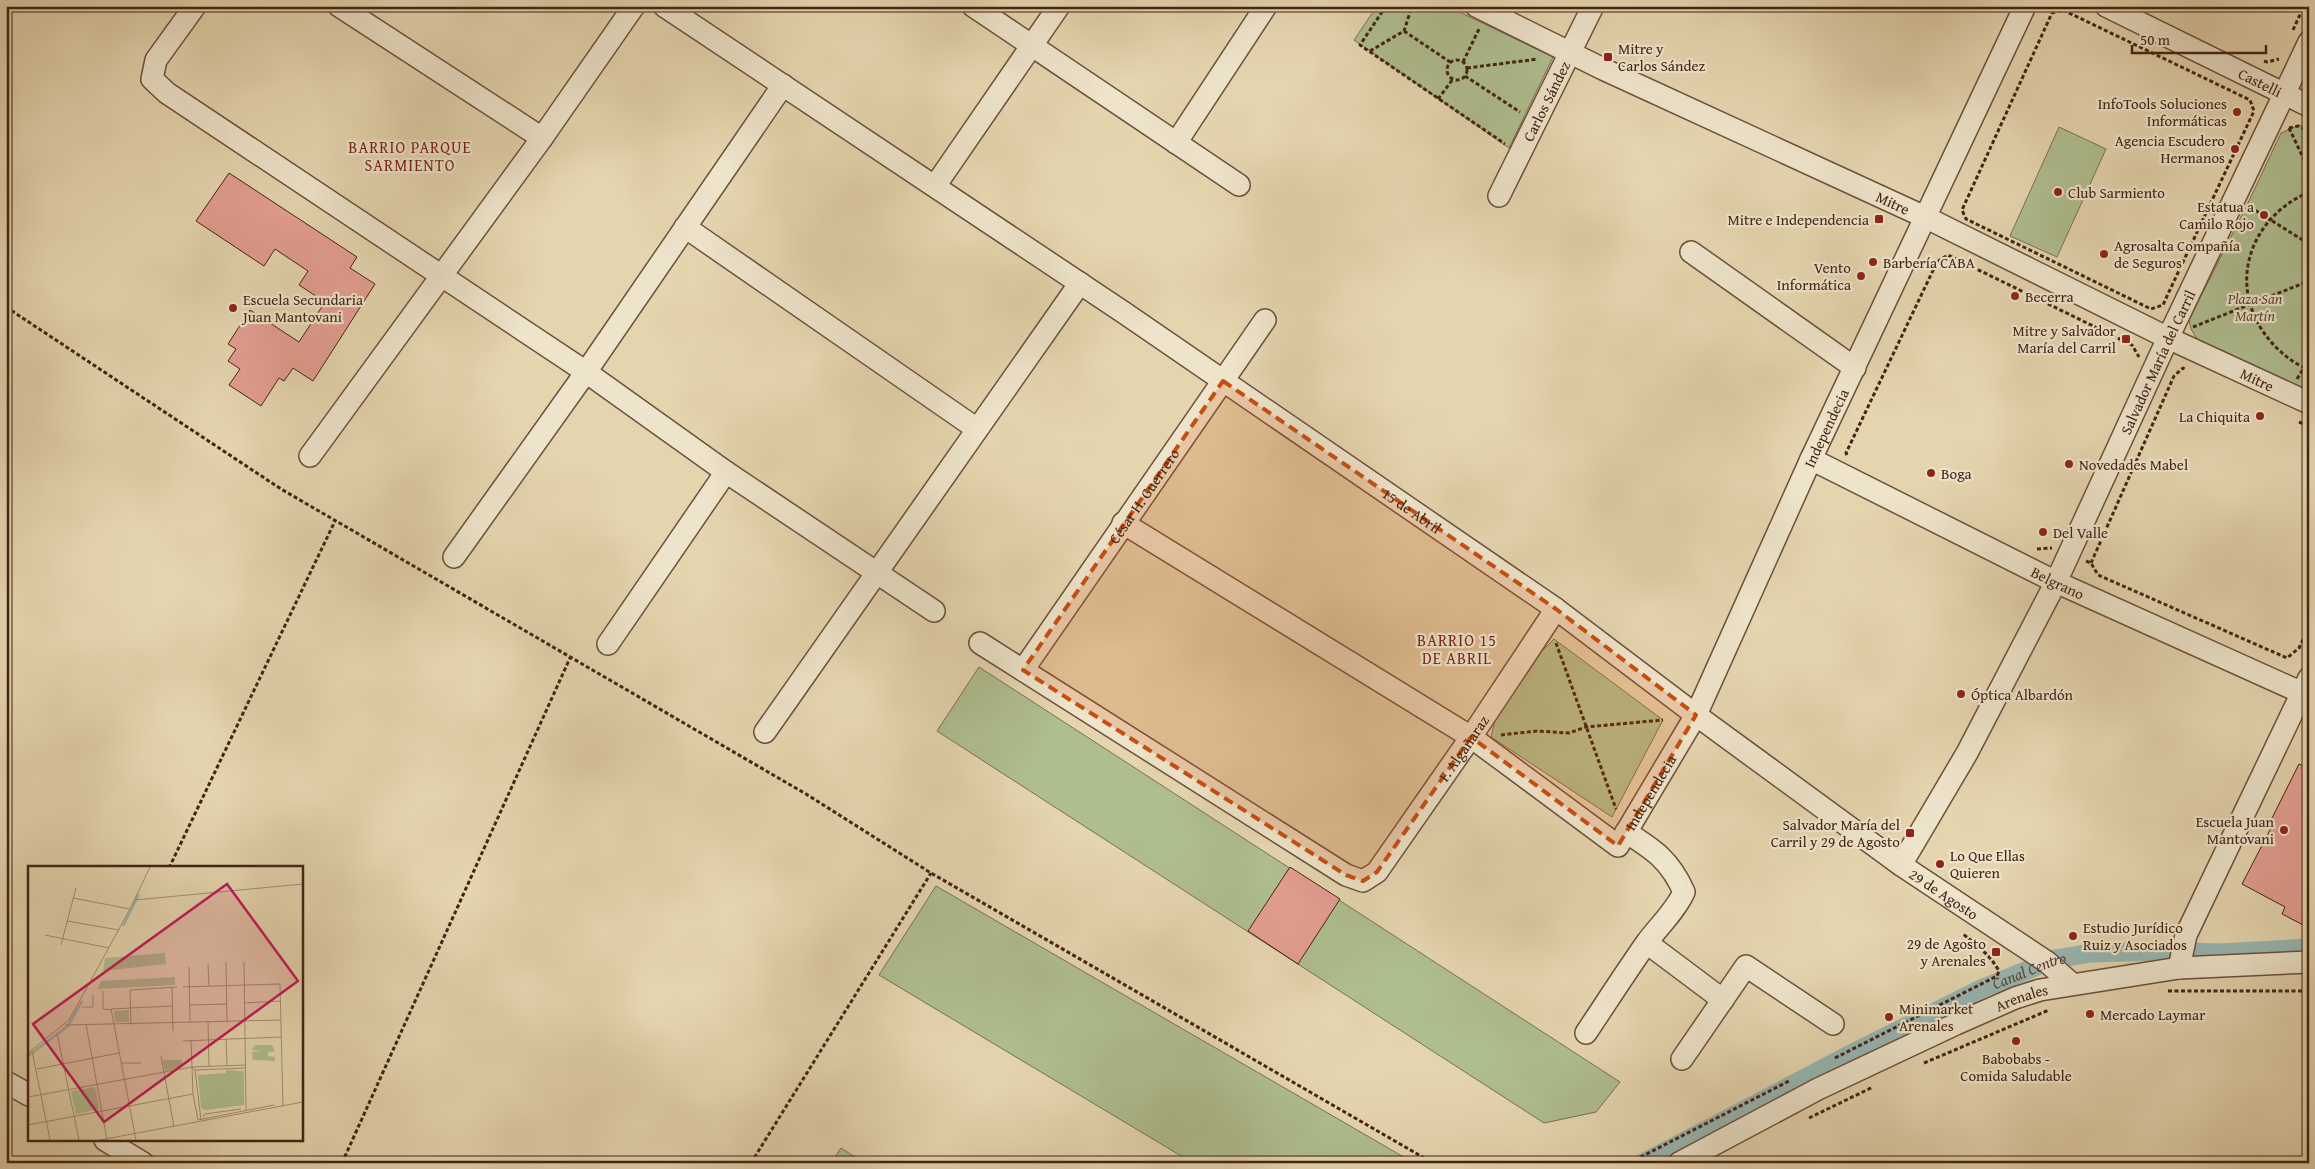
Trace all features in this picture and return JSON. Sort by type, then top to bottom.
[{"type":"street","points":[[195,6],[156,60],[152,80],[167,93],[586,372],[726,472],[934,611]]},
{"type":"street","points":[[340,6],[542,138]]},
{"type":"street","points":[[310,456],[542,138],[634,6]]},
{"type":"street","name":"15 de Abril","points":[[664,6],[1124,312],[1556,608],[1696,716]]},
{"type":"street","points":[[973,6],[1239,185]]},
{"type":"street","points":[[935,186],[1059,6]]},
{"type":"street","points":[[1176,143],[1266,6]]},
{"type":"street","name":"Carlos Sández","points":[[1499,196],[1593,6]]},
{"type":"street","name":"Independecia","points":[[1622,839],[1696,716],[1811,459],[2026,6]]},
{"type":"street","name":"Castelli","points":[[2106,6],[2309,106]]},
{"type":"street","name":"Mitre","points":[[1479,15],[1570,53],[1927,218],[2168,338],[2309,404]]},
{"type":"street","name":"Salvador María del Carril","points":[[1901,865],[1967,753],[2056,582],[2168,338],[2309,42]]},
{"type":"street","points":[[454,557],[586,372],[783,85]]},
{"type":"street","points":[[685,227],[977,429]]},
{"type":"street","points":[[1691,252],[1855,368]]},
{"type":"street","points":[[765,732],[1080,283]]},
{"type":"street","name":"César H. Guerrero","points":[[1023,670],[1265,320]]},
{"type":"street","name":"Belgrano","points":[[1811,459],[2056,582],[2306,689]]},
{"type":"street","points":[[608,644],[726,472]]},
{"type":"street","points":[[1123,523],[1471,737],[1622,839],[1659,854],[1675,872],[1684,892],[1680,902],[1647,943],[1586,1033]]},
{"type":"street","name":"F. Algañaraz","points":[[1023,670],[1346,875],[1363,881],[1377,872],[1471,737],[1556,608]]},
{"type":"street","points":[[980,643],[1023,670]]},
{"type":"street","points":[[2180,962],[2186,935],[2306,689]]},
{"type":"street","name":"29 de Agosto","points":[[1696,716],[1901,865],[2051,965],[2072,984]]},
{"type":"street","points":[[1647,943],[1723,1000]]},
{"type":"street","name":"Arenales","points":[[1679,1163],[1818,1089],[1956,1024],[2015,998],[2040,990],[2180,962],[2309,962]]},
{"type":"street","points":[[1682,1059],[1746,966],[1834,1024]]},
{"type":"street","points":[[6,1082],[28,1094]]},
{"type":"street","points":[[108,1142],[143,1163]]},
{"type":"path","points":[[1386,6],[1360,44],[1509,147]]},
{"type":"path","points":[[1370,51],[1404,31],[1412,6]]},
{"type":"path","points":[[1962,210],[2052,13],[2064,8],[2250,100],[2254,111]]},
{"type":"path","points":[[1463,62],[1479,15]]},
{"type":"path","points":[[1404,31],[1450,62]]},
{"type":"path","points":[[1467,68],[1544,58]]},
{"type":"path","points":[[1456,60],[1463,62],[1467,68],[1465,76],[1460,80],[1453,79],[1447,72],[1450,62],[1456,60]]},
{"type":"path","points":[[1465,76],[1525,114]]},
{"type":"path","points":[[1438,99],[1453,79]]},
{"type":"path","points":[[2285,131],[2298,126],[2309,131]]},
{"type":"path","points":[[2289,128],[2309,170]]},
{"type":"path","points":[[2307,368],[2280,353],[2262,331],[2250,305],[2247,274],[2253,244],[2269,218],[2291,200],[2309,192]]},
{"type":"path","points":[[2247,205],[2309,244]]},
{"type":"path","points":[[1846,453],[1937,262],[1948,255],[2132,345],[2137,356]]},
{"type":"path","points":[[2191,328],[2309,281]]},
{"type":"path","points":[[6,306],[280,489],[806,794],[931,873],[1433,1163]]},
{"type":"path","points":[[2190,321],[2194,334]]},
{"type":"path","points":[[2293,386],[2307,368],[2309,359]]},
{"type":"path","points":[[2192,372],[2183,368],[2174,376],[2091,563],[2098,575],[2287,658],[2299,648],[2309,627]]},
{"type":"path","points":[[2291,418],[2309,426]]},
{"type":"path","points":[[171,866],[335,520]]},
{"type":"path","points":[[1554,639],[1616,809]]},
{"type":"path","points":[[342,1163],[570,658]]},
{"type":"path","points":[[1498,736],[1537,731],[1569,733],[1586,727],[1662,720]]},
{"type":"path","points":[[751,1163],[931,873]]},
{"type":"path","points":[[1830,1060],[1998,976],[1999,971],[1993,962],[1963,934]]},
{"type":"path","points":[[2160,990],[2309,991]]},
{"type":"path","points":[[1919,1064],[2057,1007]]},
{"type":"path","points":[[1629,1163],[1794,1078]]},
{"type":"path","points":[[1807,1119],[1877,1085]]},
{"type":"highlighted area","points":[[1223,381],[1556,609],[1696,715],[1618,846],[1471,737],[1377,872],[1363,881],[1346,875],[1023,670]]},
{"type":"green space","points":[[1377,6],[1447,6],[1553,57],[1509,148],[1354,40]]},
{"type":"green space","name":"Plaza San Martín","points":[[2299,125],[2309,129],[2309,392],[2197,339],[2191,329],[2189,320],[2281,133]]},
{"type":"green space","name":"Club Sarmiento","points":[[2059,127],[2106,149],[2057,257],[2010,236]]},
{"type":"green space","points":[[1554,639],[1663,720],[1612,817],[1491,737],[1497,711],[1538,655]]},
{"type":"green space","points":[[979,667],[1620,1082],[1596,1112],[1544,1123],[937,731]]},
{"type":"green space","points":[[936,886],[1414,1163],[1193,1163],[879,975]]},
{"type":"green space","points":[[841,1148],[864,1163],[831,1163]]},
{"type":"building","points":[[229,173],[357,257],[350,268],[375,284],[313,381],[293,368],[284,381],[279,378],[261,406],[229,385],[240,369],[228,361],[236,349],[228,344],[250,310],[299,342],[325,302],[299,285],[308,271],[275,249],[264,266],[196,221]]},
{"type":"building","points":[[2299,764],[2309,769],[2309,928],[2282,914],[2285,907],[2242,884],[2271,828],[2268,826]]},
{"type":"building","points":[[1290,867],[1340,899],[1298,964],[1248,931]]},
{"type":"waterway","name":"Canal Centro","points":[[1643,1163],[1851,1054],[1983,988],[2055,959],[2091,953],[2161,951],[2220,953],[2309,948]]},
{"type":"place","name":"Mitre y Carlos Sández","points":[[1608,57]]},
{"type":"place","name":"InfoTools Soluciones Informáticas","points":[[2237,112]]},
{"type":"place","name":"Agencia Escudero Hermanos","points":[[2235,149]]},
{"type":"place","name":"Club Sarmiento","points":[[2058,192]]},
{"type":"place","name":"Estatua a Camilo Rojo","points":[[2264,215]]},
{"type":"place","name":"Mitre e Independencia","points":[[1879,219]]},
{"type":"place","name":"Agrosalta Compañía de Seguros","points":[[2104,254]]},
{"type":"place","name":"Barbería CABA","points":[[1873,262]]},
{"type":"place","name":"Vento Informática","points":[[1861,276]]},
{"type":"place","name":"Becerra","points":[[2015,296]]},
{"type":"place","name":"Escuela Secundaria Juan Mantovani","points":[[233,308]]},
{"type":"place","name":"Mitre y Salvador María del Carril","points":[[2126,339]]},
{"type":"place","name":"La Chiquita","points":[[2260,416]]},
{"type":"place","name":"Novedades Mabel","points":[[2069,464]]},
{"type":"place","name":"Boga","points":[[1931,473]]},
{"type":"place","name":"Del Valle","points":[[2043,532]]},
{"type":"place","name":"Óptica Albardón","points":[[1961,694]]},
{"type":"place","name":"Escuela Juan Mantovani","points":[[2284,830]]},
{"type":"place","name":"Salvador María del Carril y 29 de Agosto","points":[[1910,833]]},
{"type":"place","name":"Lo Que Ellas Quieren","points":[[1940,864]]},
{"type":"place","name":"Estudio Jurídico Ruiz y Asociados","points":[[2073,936]]},
{"type":"place","name":"29 de Agosto y Arenales","points":[[1996,952]]},
{"type":"place","name":"Mercado Laymar","points":[[2090,1014]]},
{"type":"place","name":"Minimarket Arenales","points":[[1889,1017]]},
{"type":"place","name":"Babobabs - Comida Saludable","points":[[2016,1041]]},
{"type":"district","name":"BARRIO PARQUE SARMIENTO","points":[[410,156]]},
{"type":"district","name":"BARRIO 15 DE ABRIL","points":[[1457,649]]}]
